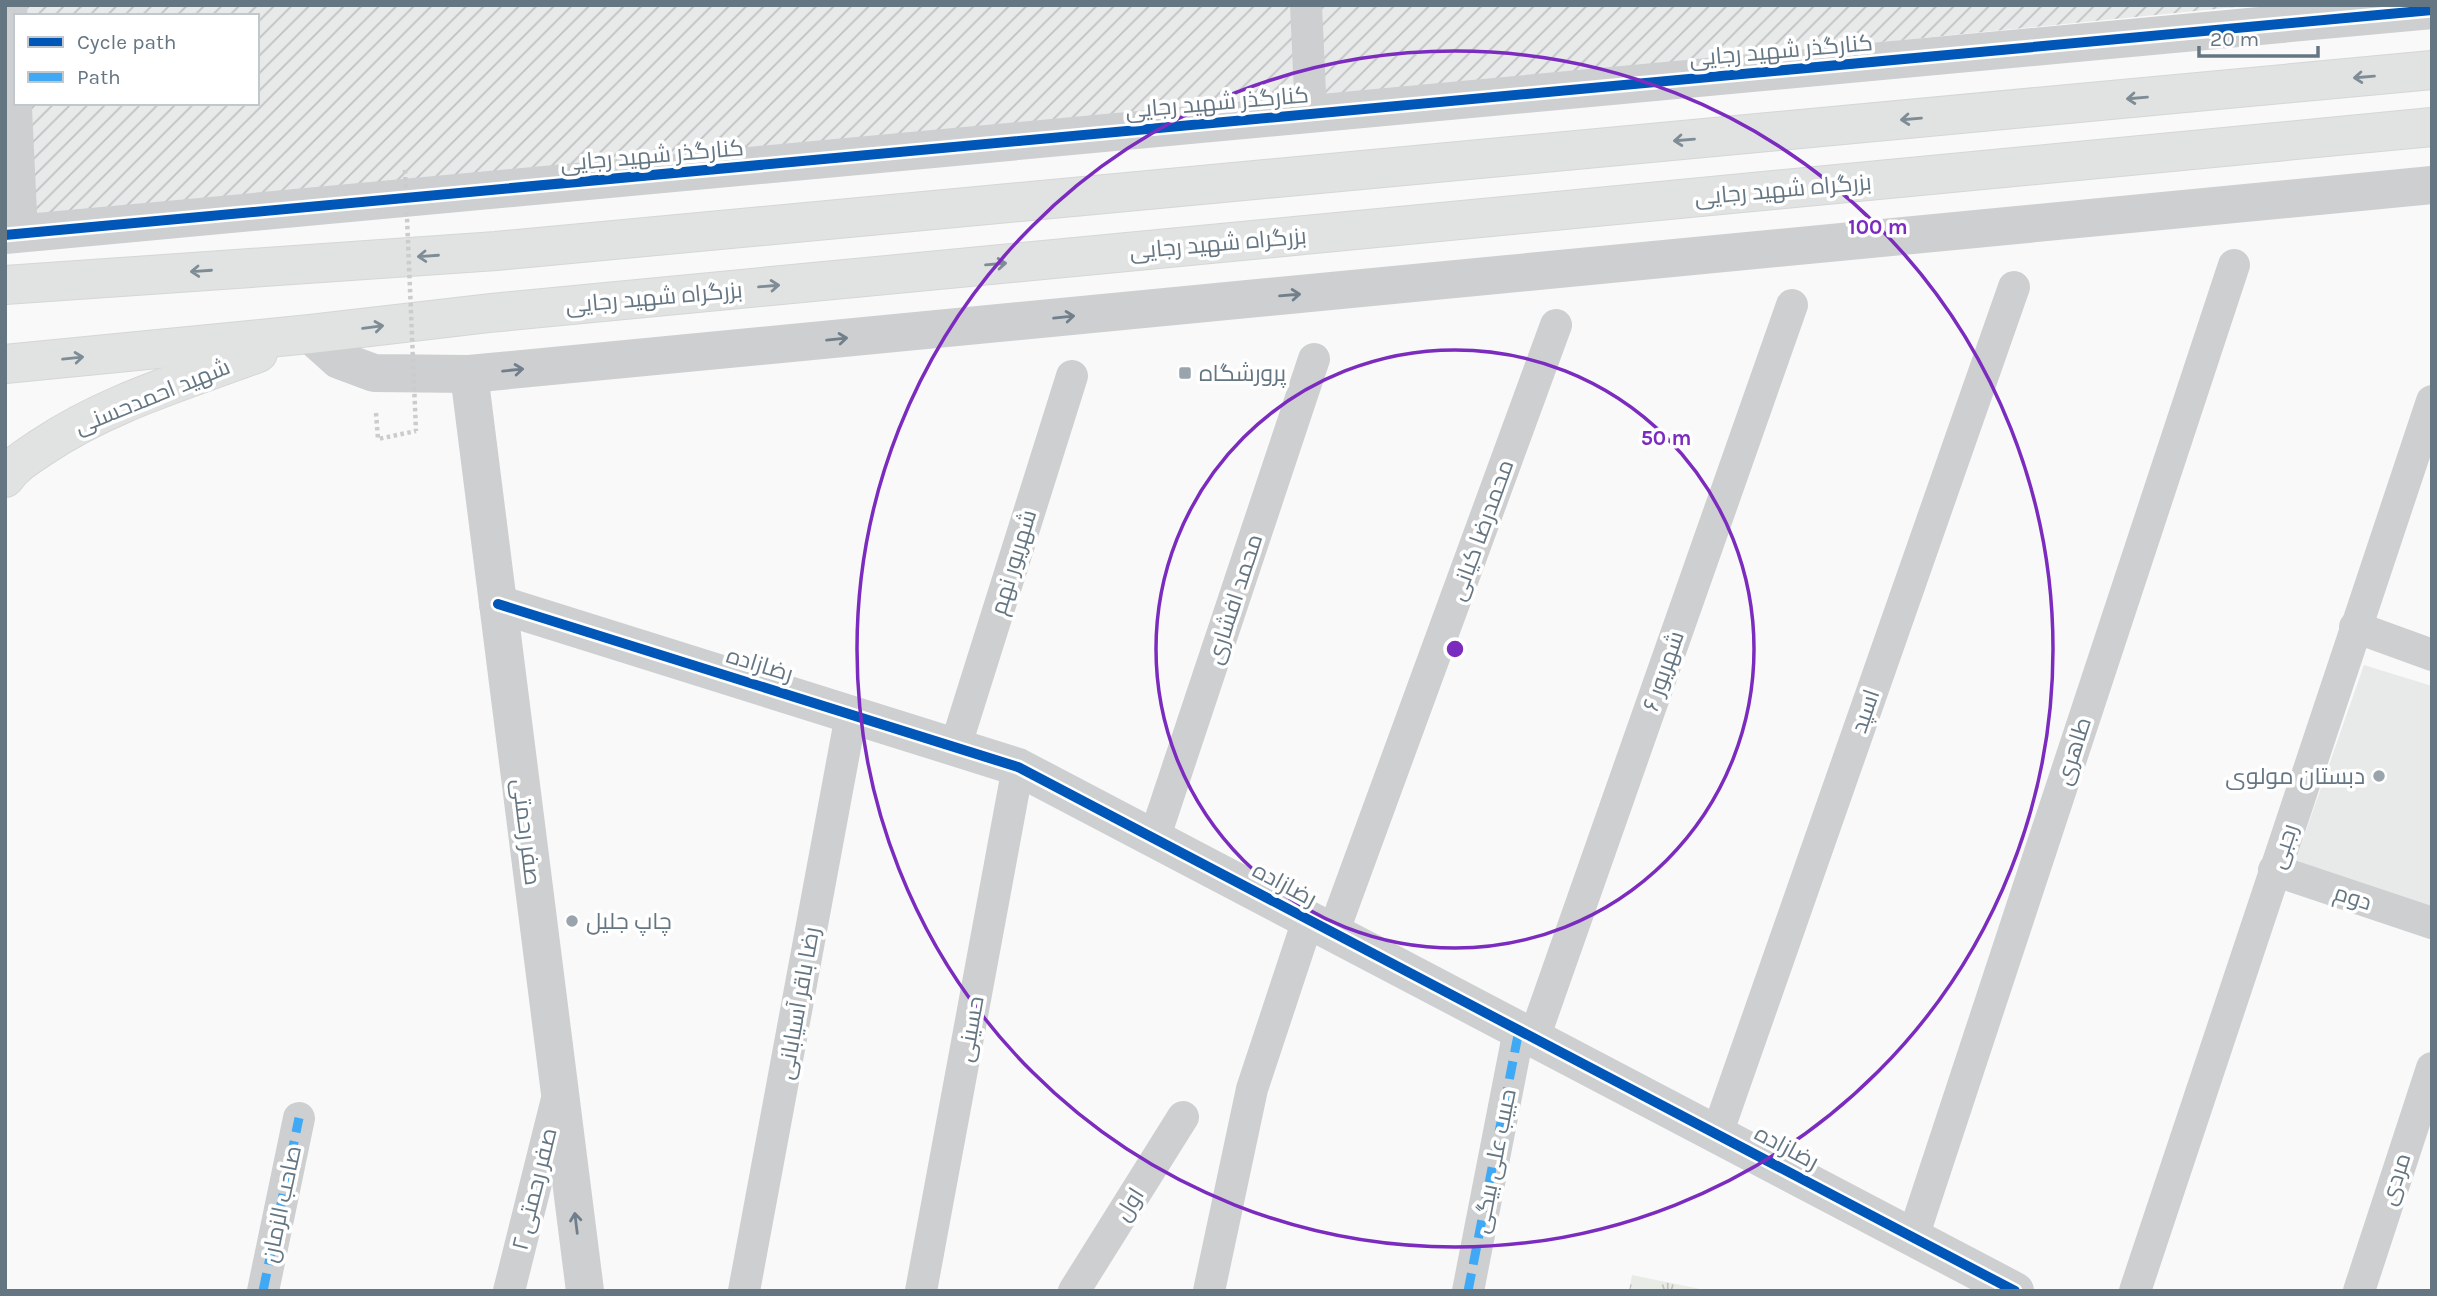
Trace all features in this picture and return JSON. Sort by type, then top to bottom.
[{"type":"highway","points":[[5,285],[496,251],[2432,70]]},
{"type":"highway","name":"بزرگراه شهید رجایی","points":[[5,364],[490,313],[2432,127]]},
{"type":"highway","name":"شهید احمدحسنی","points":[[5,478],[14,466],[66,430],[121,404],[310,334]]},
{"type":"street","points":[[11,5],[14,234]]},
{"type":"street","points":[[1306,5],[1311,115]]},
{"type":"street","name":"کنارگذر شهید رجایی","points":[[14,234],[2432,10]]},
{"type":"street","points":[[310,334],[339,360],[374,373],[468,374],[2432,185]]},
{"type":"street","name":"طاهری","points":[[1913,1237],[2234,265]]},
{"type":"street","name":"اسپد","points":[[1717,1135],[2014,287]]},
{"type":"street","name":"شهریور ۶","points":[[1527,1034],[1792,304]]},
{"type":"street","name":"محمدرضا کیانی","points":[[1321,926],[1556,325]]},
{"type":"street","name":"محمد افشاری","points":[[1154,839],[1314,359]]},
{"type":"street","name":"صفر رحمتی","points":[[468,374],[585,1291]]},
{"type":"street","name":"شهریور نهم","points":[[955,748],[1072,376]]},
{"type":"street","name":"رجبی","points":[[2135,1291],[2432,401]]},
{"type":"street","name":"رضازاده","points":[[498,604],[1018,767],[1913,1237],[2001,1287]]},
{"type":"street","points":[[2355,628],[2432,655]]},
{"type":"street","name":"رضا باقر آسیابانی","points":[[744,1291],[851,715]]},
{"type":"street","name":"حسینی","points":[[921,1291],[1018,767]]},
{"type":"street","name":"دوم","points":[[2274,870],[2432,923]]},
{"type":"street","points":[[1209,1291],[1252,1089],[1321,926]]},
{"type":"street","name":"حبیب علی بیگی","points":[[1468,1291],[1527,1034]]},
{"type":"street","name":"مردی","points":[[2359,1291],[2432,1068]]},
{"type":"street","name":"صفر رحمتی ۲","points":[[509,1291],[559,1088]]},
{"type":"street","name":"اول","points":[[1074,1291],[1183,1117]]},
{"type":"street","name":"صاحب الزمان","points":[[263,1291],[299,1118]]},
{"type":"path","points":[[378,439],[416,432],[405,170]]},
{"type":"shaded area","points":[[5,5],[2256,5],[5,228]]},
{"type":"shaded area","name":"دبستان مولوی","points":[[2364,665],[2432,686],[2432,912],[2294,865]]},
{"type":"green space","points":[[1632,1275],[1710,1291],[1629,1291]]},
{"type":"marked path","points":[[1468,1291],[1519,1030]]},
{"type":"marked path","points":[[263,1291],[299,1118]]},
{"type":"cycle path","points":[[5,235],[2432,10]]},
{"type":"cycle path","points":[[498,604],[1018,767],[2015,1291]]},
{"type":"place","name":"پرورشگاه","points":[[1185,373]]},
{"type":"place","name":"دبستان مولوی","points":[[2379,776]]},
{"type":"place","name":"چاپ جلیل","points":[[572,921]]}]
